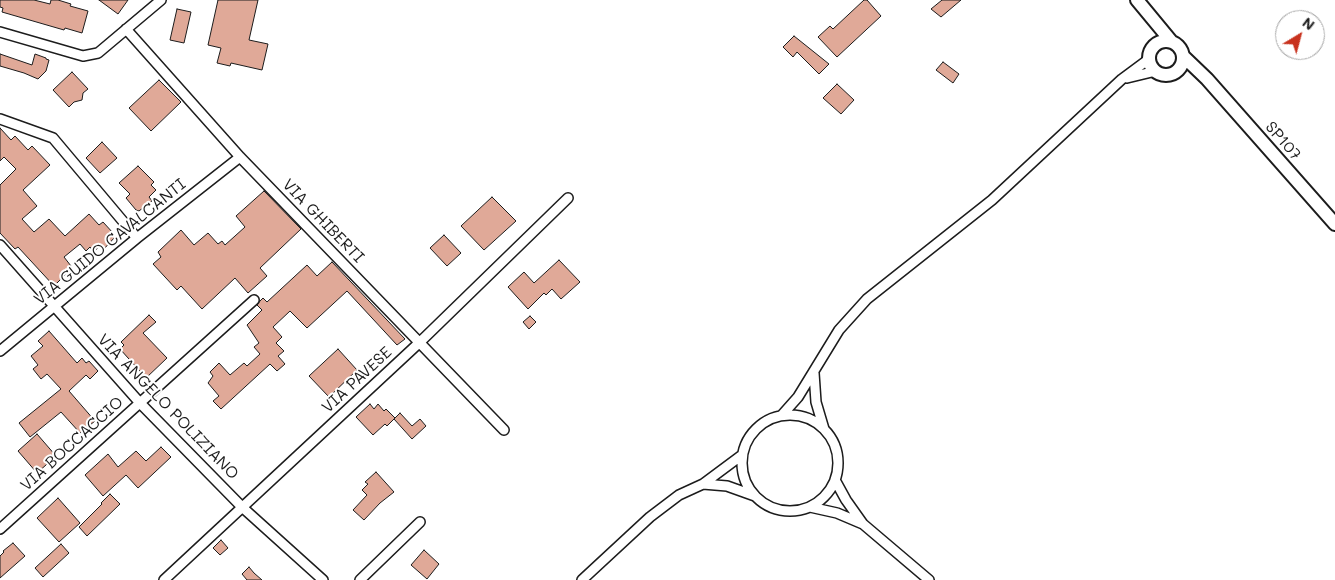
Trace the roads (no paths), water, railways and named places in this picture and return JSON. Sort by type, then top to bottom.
[{"type":"street","points":[[0,32],[83,56],[98,52],[161,0]]},
{"type":"street","points":[[1137,0],[1171,42],[1179,47],[1181,62],[1171,74],[1166,75],[1152,68],[1149,59],[1152,48],[1156,44],[1171,42]]},
{"type":"street","points":[[1153,21],[1156,44]]},
{"type":"street","name":"VIA GHIBERTI","points":[[126,29],[240,157],[504,430]]},
{"type":"street","points":[[782,415],[798,397],[839,330],[867,299],[992,200],[1122,79],[1149,59]]},
{"type":"street","name":"SP107","points":[[1181,62],[1207,79],[1335,224]]},
{"type":"street","points":[[1122,79],[1156,71]]},
{"type":"street","points":[[0,120],[53,138],[137,238]]},
{"type":"street","name":"VIA GUIDO CAVALCANTI","points":[[0,351],[137,238],[240,157]]},
{"type":"street","name":"VIA PAVESE","points":[[164,580],[420,342],[568,198]]},
{"type":"street","name":"VIA ANGELO POLIZIANO","points":[[0,246],[140,403],[242,507],[323,580]]},
{"type":"street","name":"VIA BOCCACCIO","points":[[0,529],[254,300]]},
{"type":"street","points":[[814,373],[816,402],[824,429]]},
{"type":"street","points":[[810,507],[829,491],[835,480],[838,467],[837,453],[832,440],[824,429],[813,421],[797,415],[782,415],[768,420],[756,428],[747,440],[742,455],[744,477],[748,487],[755,496],[775,509],[793,510],[810,507],[837,513],[863,524]]},
{"type":"street","points":[[582,580],[650,517],[679,495],[703,484],[742,455]]},
{"type":"street","points":[[835,480],[863,524],[929,580]]},
{"type":"street","points":[[703,484],[727,486],[755,496]]},
{"type":"street","points":[[360,580],[420,522]]}]
